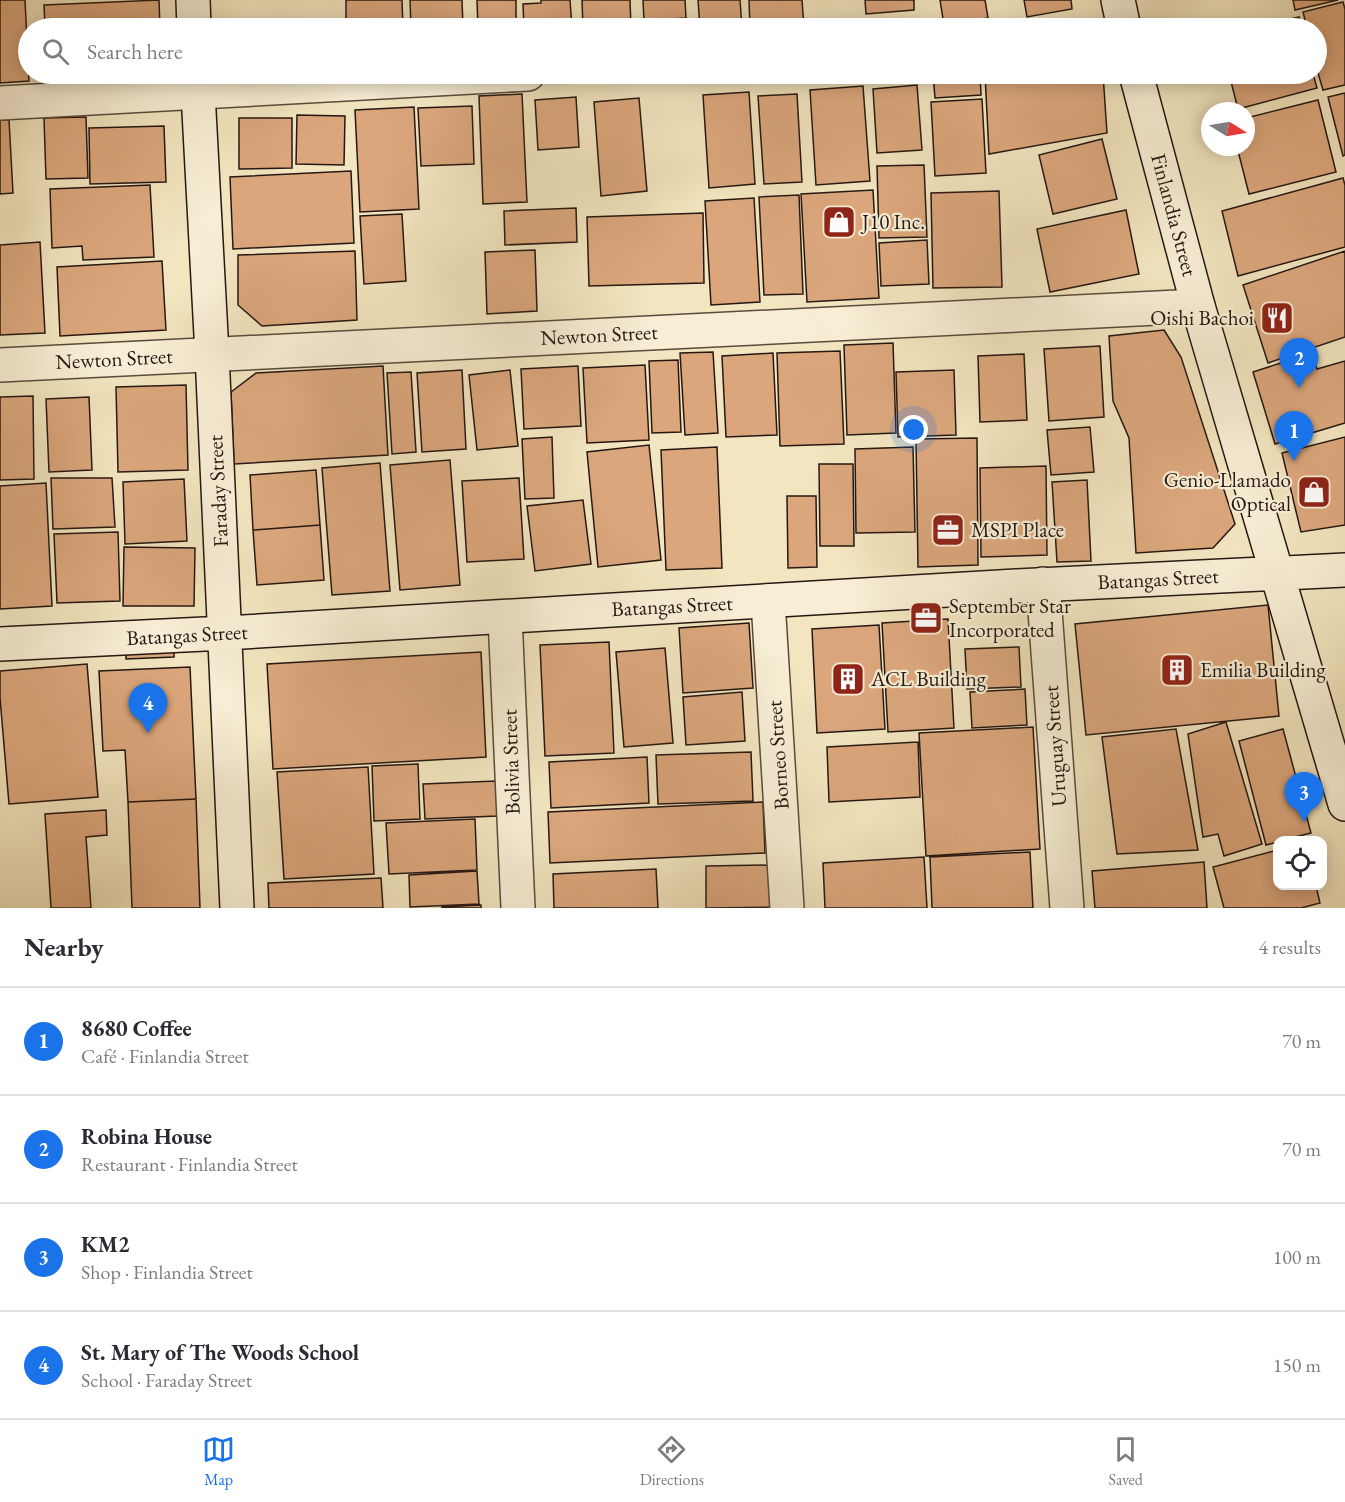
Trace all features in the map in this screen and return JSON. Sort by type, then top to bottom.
[{"type":"street","points":[[193,0],[194,18]]},
{"type":"street","points":[[1118,0],[1122,18]]},
{"type":"street","points":[[0,103],[187,84]]},
{"type":"street","name":"Faraday Street","points":[[197,84],[212,354],[237,908]]},
{"type":"street","name":"Finlandia Street","points":[[1139,84],[1198,306],[1345,804]]},
{"type":"street","name":"Newton Street","points":[[0,365],[1198,306]]},
{"type":"street","name":"Batangas Street","points":[[0,644],[225,633],[1043,584],[1345,570]]},
{"type":"street","name":"Uruguay Street","points":[[1043,584],[1067,908]]},
{"type":"street","name":"Borneo Street","points":[[768,601],[787,908]]},
{"type":"street","name":"Bolivia Street","points":[[505,616],[518,908]]},
{"type":"building","points":[[0,0],[25,0],[26,18],[18,18],[18,82],[0,83]]},
{"type":"building","points":[[159,0],[160,18],[45,18],[44,5]]},
{"type":"building","points":[[346,0],[402,0],[403,18],[346,18]]},
{"type":"building","points":[[410,0],[462,0],[463,18],[411,18]]},
{"type":"building","points":[[477,0],[516,0],[516,18],[478,18]]},
{"type":"building","points":[[541,0],[570,0],[571,18],[524,18],[523,4],[541,3]]},
{"type":"building","points":[[582,0],[630,0],[631,18],[583,18]]},
{"type":"building","points":[[643,0],[685,0],[686,18],[644,18]]},
{"type":"building","points":[[698,0],[740,0],[741,18],[699,18]]},
{"type":"building","points":[[749,0],[802,0],[803,18],[750,18]]},
{"type":"building","points":[[865,0],[914,0],[914,10],[866,14]]},
{"type":"building","points":[[940,0],[985,0],[988,18],[943,18]]},
{"type":"building","points":[[1024,0],[1071,0],[1072,9],[1027,17]]},
{"type":"building","points":[[1293,0],[1338,0],[1295,10]]},
{"type":"building","points":[[1343,2],[1345,9],[1345,85],[1323,90],[1321,84],[1327,84],[1327,18],[1304,18],[1303,12]]},
{"type":"building","points":[[934,84],[980,84],[981,95],[935,98]]},
{"type":"building","points":[[986,84],[1104,84],[1107,133],[989,154]]},
{"type":"building","points":[[1232,84],[1316,84],[1317,88],[1255,104],[1255,102],[1236,102]]},
{"type":"building","points":[[917,85],[922,150],[877,153],[873,89]]},
{"type":"building","points":[[863,86],[870,181],[816,185],[810,90]]},
{"type":"building","points":[[749,92],[755,184],[709,188],[703,95]]},
{"type":"building","points":[[1345,93],[1345,155],[1343,156],[1328,97]]},
{"type":"building","points":[[522,94],[527,202],[483,204],[479,96]]},
{"type":"building","points":[[797,94],[802,182],[764,184],[758,96]]},
{"type":"building","points":[[576,97],[579,147],[538,150],[535,100]]},
{"type":"building","points":[[639,98],[647,191],[601,196],[594,102]]},
{"type":"building","points":[[982,99],[986,173],[935,176],[931,102]]},
{"type":"building","points":[[1318,100],[1336,172],[1249,194],[1239,156],[1255,156],[1255,116]]},
{"type":"building","points":[[472,106],[474,164],[421,166],[418,108]]},
{"type":"building","points":[[414,107],[419,209],[360,212],[355,110]]},
{"type":"building","points":[[297,115],[345,116],[344,165],[296,164]]},
{"type":"building","points":[[86,117],[88,178],[46,179],[44,118]]},
{"type":"building","points":[[239,118],[292,118],[292,168],[239,169]]},
{"type":"building","points":[[0,120],[9,120],[13,193],[0,194]]},
{"type":"building","points":[[164,126],[166,182],[90,184],[89,128]]},
{"type":"building","points":[[1102,139],[1117,199],[1053,214],[1039,155]]},
{"type":"building","points":[[924,165],[927,237],[879,238],[877,166]]},
{"type":"building","points":[[351,171],[354,243],[233,249],[230,177]]},
{"type":"building","points":[[1343,178],[1345,247],[1238,276],[1222,211]]},
{"type":"building","points":[[150,185],[154,257],[83,260],[82,246],[52,248],[50,189]]},
{"type":"building","points":[[873,190],[879,298],[807,302],[801,194]]},
{"type":"building","points":[[999,191],[1002,287],[933,288],[931,193]]},
{"type":"building","points":[[799,195],[803,294],[764,295],[759,197]]},
{"type":"building","points":[[754,198],[760,302],[711,305],[705,201]]},
{"type":"building","points":[[576,208],[577,242],[505,245],[504,211]]},
{"type":"building","points":[[1126,210],[1139,274],[1050,292],[1037,229]]},
{"type":"building","points":[[703,213],[704,283],[589,286],[587,217]]},
{"type":"building","points":[[402,214],[406,281],[364,284],[360,216]]},
{"type":"building","points":[[927,240],[929,284],[881,286],[879,243]]},
{"type":"building","points":[[40,242],[45,333],[0,335],[0,245]]},
{"type":"building","points":[[535,250],[537,311],[487,314],[485,252]]},
{"type":"building","points":[[355,251],[357,320],[262,326],[238,305],[238,255]]},
{"type":"building","points":[[1345,251],[1345,337],[1268,363],[1243,285]]},
{"type":"building","points":[[162,261],[166,330],[60,336],[57,267]]},
{"type":"building","points":[[1164,330],[1181,357],[1235,524],[1213,548],[1136,553],[1129,438],[1113,401],[1109,336]]},
{"type":"building","points":[[893,343],[896,433],[847,435],[844,345]]},
{"type":"building","points":[[1100,346],[1104,417],[1049,421],[1044,349]]},
{"type":"building","points":[[840,351],[844,444],[780,446],[777,353]]},
{"type":"building","points":[[713,352],[718,433],[685,435],[680,353]]},
{"type":"building","points":[[773,353],[777,435],[726,437],[722,356]]},
{"type":"building","points":[[1312,353],[1317,369],[1345,361],[1345,423],[1275,444],[1253,372]]},
{"type":"building","points":[[1024,354],[1027,420],[980,422],[978,356]]},
{"type":"building","points":[[678,360],[681,432],[652,433],[649,361]]},
{"type":"building","points":[[645,365],[649,440],[587,443],[583,368]]},
{"type":"building","points":[[383,366],[388,455],[234,464],[231,392],[256,373]]},
{"type":"building","points":[[578,366],[581,426],[524,429],[521,369]]},
{"type":"building","points":[[462,370],[466,449],[422,452],[417,373]]},
{"type":"building","points":[[510,370],[518,446],[477,450],[469,375]]},
{"type":"building","points":[[954,370],[956,435],[898,437],[896,372]]},
{"type":"building","points":[[411,372],[416,452],[392,454],[387,373]]},
{"type":"building","points":[[186,385],[188,470],[118,472],[116,387]]},
{"type":"building","points":[[33,396],[34,479],[0,480],[0,397]]},
{"type":"building","points":[[89,397],[92,470],[49,472],[46,399]]},
{"type":"building","points":[[1090,427],[1094,472],[1051,475],[1047,430]]},
{"type":"building","points":[[552,437],[554,498],[525,499],[522,439]]},
{"type":"building","points":[[1345,437],[1345,525],[1301,532],[1282,453]]},
{"type":"building","points":[[977,438],[978,565],[918,567],[916,439]]},
{"type":"building","points":[[649,445],[661,560],[598,567],[587,452]]},
{"type":"building","points":[[717,447],[722,568],[666,570],[661,450]]},
{"type":"building","points":[[913,447],[915,532],[856,533],[855,449]]},
{"type":"building","points":[[450,460],[460,585],[400,590],[390,465]]},
{"type":"building","points":[[380,463],[390,591],[332,595],[322,468]]},
{"type":"building","points":[[819,464],[853,464],[854,546],[820,546]]},
{"type":"building","points":[[1046,466],[1047,555],[981,557],[980,468]]},
{"type":"building","points":[[316,470],[320,525],[253,530],[250,475]]},
{"type":"building","points":[[51,478],[112,478],[115,527],[53,529]]},
{"type":"building","points":[[519,478],[524,559],[467,562],[462,481]]},
{"type":"building","points":[[184,479],[187,541],[125,544],[123,482]]},
{"type":"building","points":[[1087,480],[1091,561],[1057,562],[1052,482]]},
{"type":"building","points":[[46,483],[52,606],[0,609],[0,486]]},
{"type":"building","points":[[787,496],[816,496],[817,567],[788,568]]},
{"type":"building","points":[[583,500],[591,564],[535,571],[527,506]]},
{"type":"building","points":[[320,525],[324,580],[257,585],[253,530]]},
{"type":"building","points":[[118,532],[120,601],[57,603],[54,534]]},
{"type":"building","points":[[124,547],[195,548],[194,606],[123,606]]},
{"type":"building","name":"Emilia Building","points":[[1268,605],[1279,716],[1086,735],[1075,624]]},
{"type":"building","points":[[948,619],[954,728],[888,732],[882,623]]},
{"type":"building","points":[[749,623],[753,688],[683,693],[679,628]]},
{"type":"building","name":"ACL Building","points":[[879,625],[885,729],[817,733],[812,629]]},
{"type":"building","points":[[609,642],[614,753],[545,756],[540,645]]},
{"type":"building","points":[[174,644],[174,657],[126,659],[126,645]]},
{"type":"building","points":[[1019,647],[1021,687],[967,689],[965,649]]},
{"type":"building","points":[[665,648],[673,743],[624,747],[616,652]]},
{"type":"building","points":[[481,652],[486,757],[273,769],[267,664]]},
{"type":"building","points":[[87,664],[98,797],[9,804],[0,698],[0,671]]},
{"type":"building","points":[[190,667],[196,799],[128,802],[125,750],[103,751],[99,671]]},
{"type":"building","points":[[1025,689],[1027,725],[972,728],[970,692]]},
{"type":"building","points":[[742,692],[745,741],[686,745],[683,697]]},
{"type":"building","points":[[1226,722],[1262,844],[1224,856],[1218,834],[1203,837],[1188,734]]},
{"type":"building","points":[[1033,727],[1040,849],[926,856],[919,733]]},
{"type":"building","points":[[1176,729],[1198,850],[1117,854],[1102,737]]},
{"type":"building","points":[[1283,729],[1311,833],[1299,836],[1273,836],[1273,843],[1266,845],[1239,741]]},
{"type":"building","points":[[918,742],[920,797],[829,802],[827,747]]},
{"type":"building","points":[[751,752],[753,801],[658,804],[656,755]]},
{"type":"building","points":[[647,757],[649,803],[551,808],[549,762]]},
{"type":"building","points":[[418,764],[420,819],[374,821],[372,766]]},
{"type":"building","points":[[368,767],[374,874],[284,879],[277,772]]},
{"type":"building","points":[[496,781],[497,816],[425,819],[423,784]]},
{"type":"building","points":[[196,799],[200,908],[132,908],[128,802]]},
{"type":"building","points":[[763,802],[765,853],[550,863],[548,812]]},
{"type":"building","points":[[106,810],[107,835],[86,837],[91,908],[51,908],[45,814]]},
{"type":"building","points":[[475,819],[477,870],[389,874],[386,823]]},
{"type":"building","points":[[1273,851],[1273,890],[1317,890],[1320,903],[1301,908],[1224,908],[1213,867]]},
{"type":"building","points":[[1030,852],[1033,908],[932,908],[930,857]]},
{"type":"building","points":[[924,857],[927,908],[825,908],[823,863]]},
{"type":"building","points":[[1204,862],[1207,908],[1095,908],[1092,871]]},
{"type":"building","points":[[772,865],[773,907],[706,908],[706,866]]},
{"type":"building","points":[[656,869],[658,908],[554,908],[553,874]]},
{"type":"building","points":[[477,871],[479,904],[410,907],[409,875]]},
{"type":"building","points":[[381,878],[383,908],[269,908],[268,883]]},
{"type":"building","points":[[481,905],[481,908],[442,908],[442,907]]},
{"type":"place","name":"J10 Inc.","points":[[839,222]]},
{"type":"place","name":"Oishi Bachoi","points":[[1277,318]]},
{"type":"place","name":"Robina House","points":[[1299,388]]},
{"type":"place","name":"8680 Coffee","points":[[1294,461]]},
{"type":"place","name":"Genio-Llamado Optical","points":[[1314,492]]},
{"type":"place","name":"MSPI Place","points":[[948,530]]},
{"type":"place","name":"September Star Incorporated","points":[[926,618]]},
{"type":"place","name":"Emilia Building","points":[[1177,670]]},
{"type":"place","name":"ACL Building","points":[[848,679]]},
{"type":"place","name":"St. Mary of The Woods School","points":[[148,733]]},
{"type":"place","name":"KM2","points":[[1304,822]]}]
